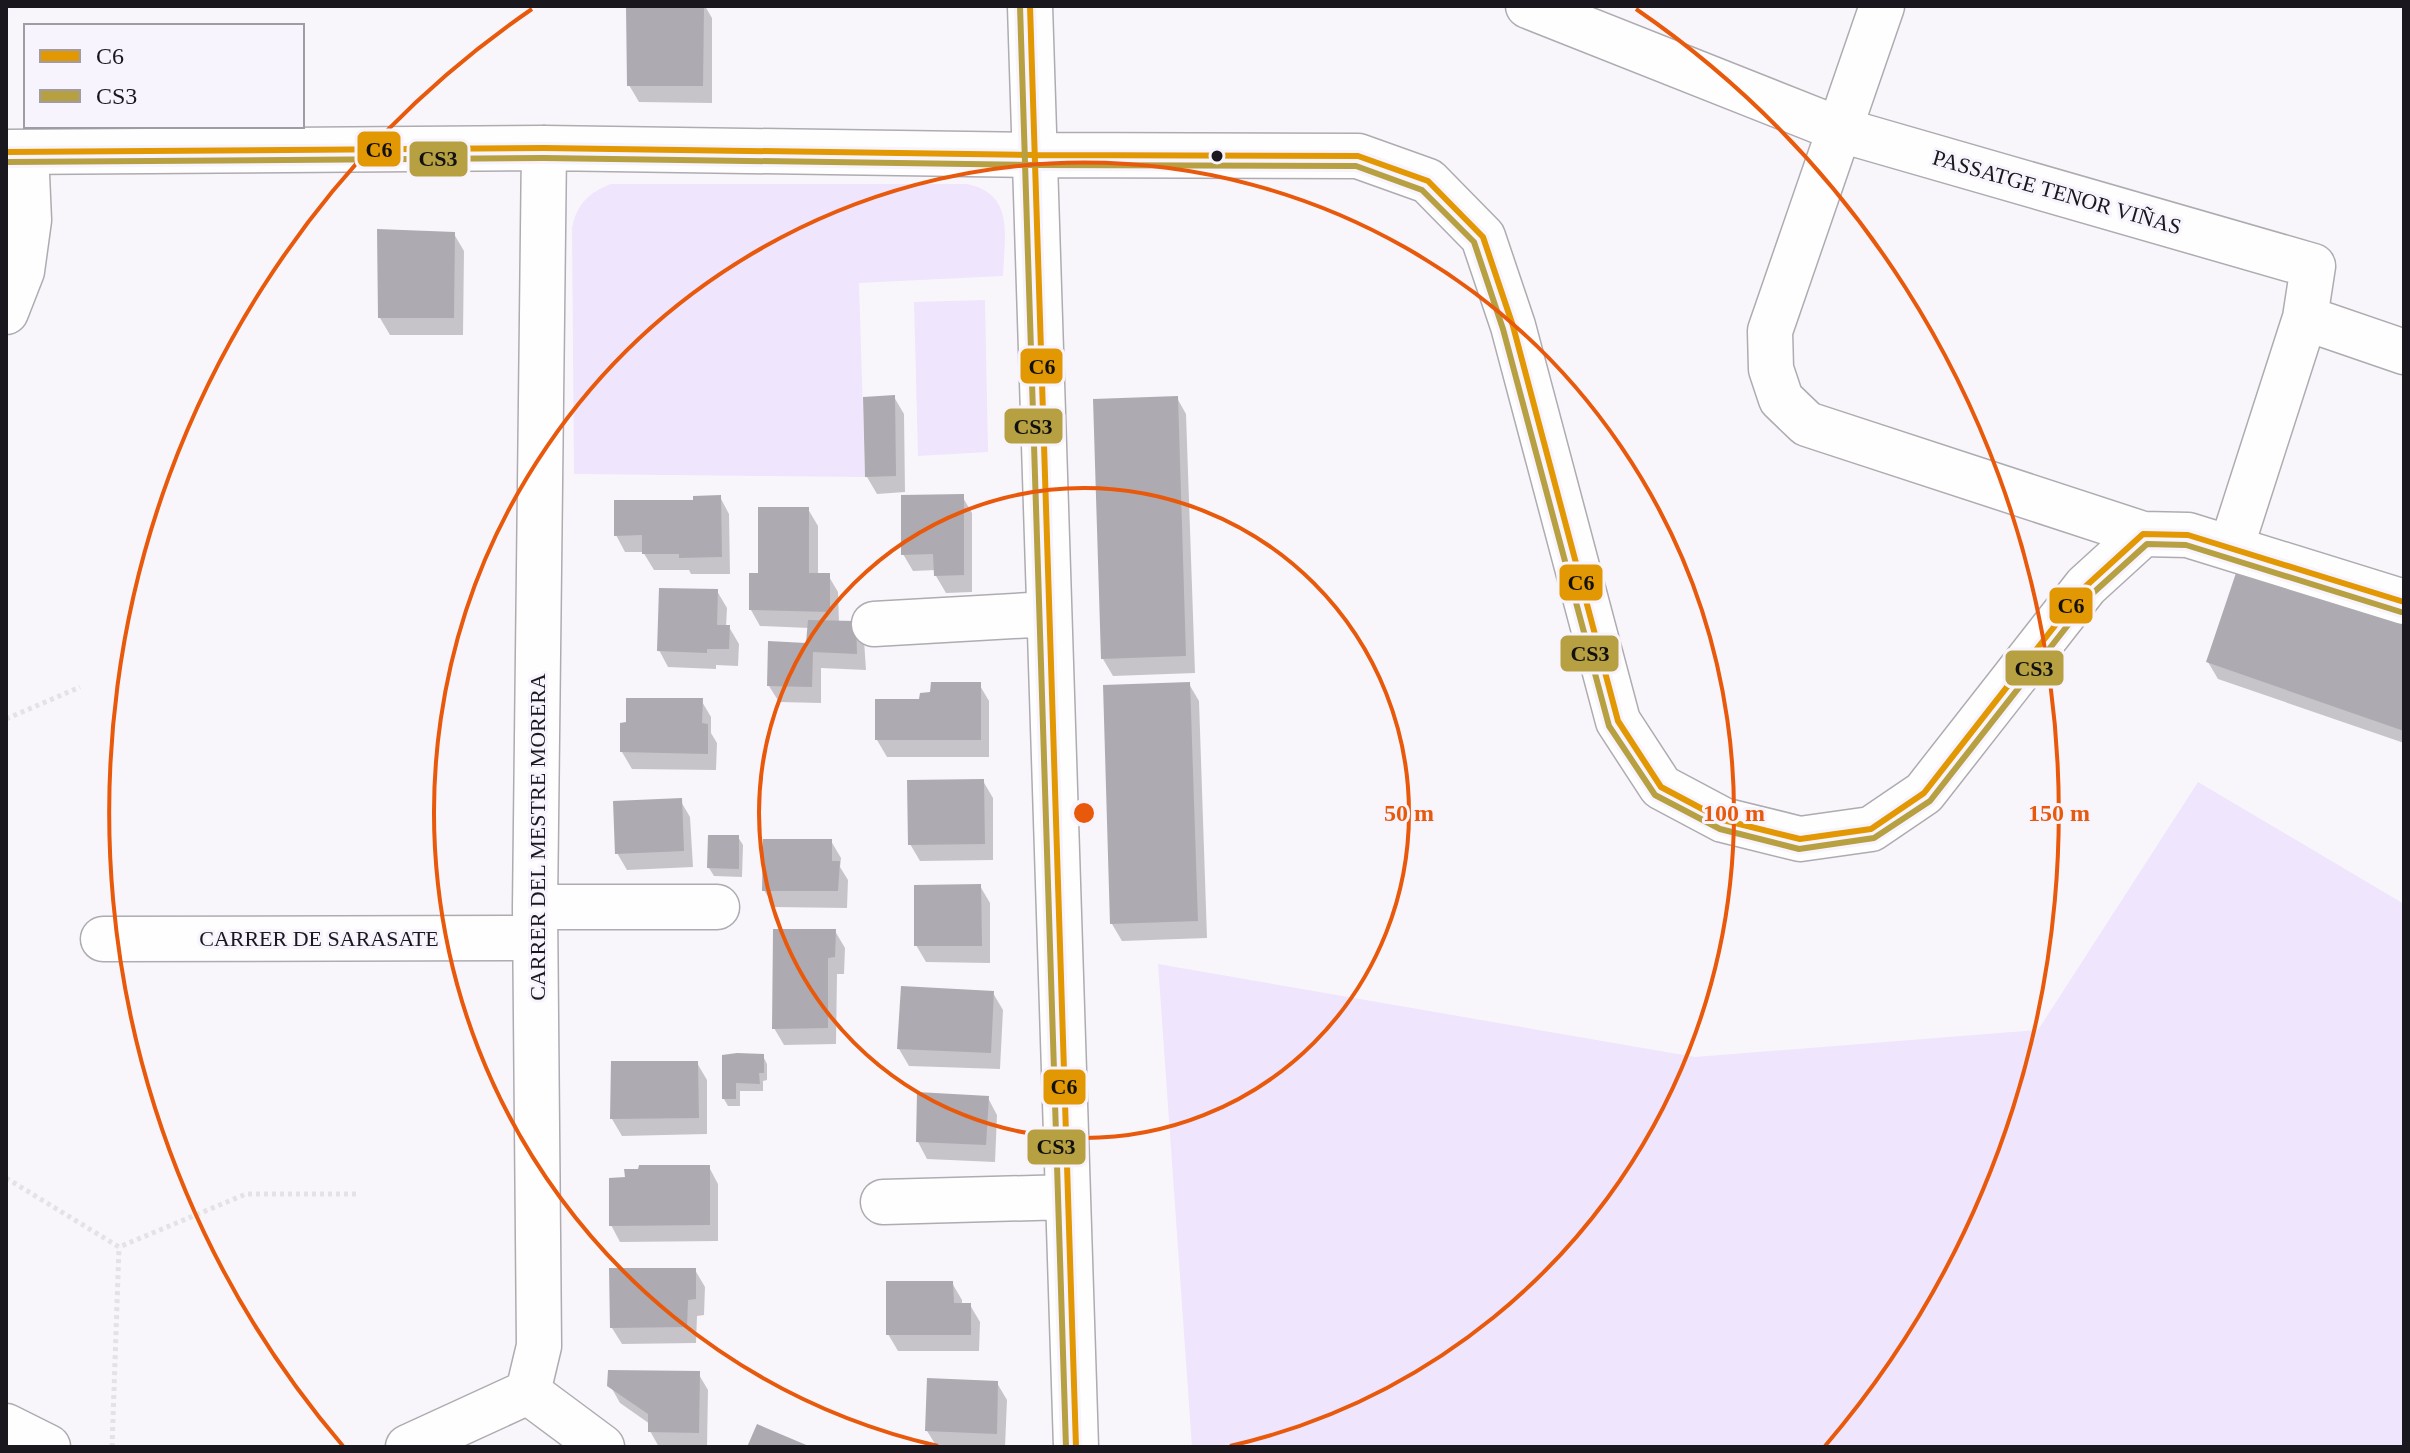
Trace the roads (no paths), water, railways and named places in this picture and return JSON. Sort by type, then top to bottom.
[{"type":"street","points":[[1030,6],[1076,1447]]},
{"type":"street","name":"PASSATGE TENOR VIÑAS","points":[[1528,6],[1841,130],[2313,266],[2305,318],[2231,548]]},
{"type":"street","points":[[1882,6],[1770,331],[1771,369],[1781,399],[1807,424],[2143,534],[2188,535],[2404,602]]},
{"type":"street","points":[[6,312],[22,271],[29,220],[16,152],[544,148],[1358,156],[1428,181],[1483,237],[1513,326],[1618,721],[1661,787],[1723,820],[1800,839],[1871,829],[1924,793],[2086,586],[2143,534]]},
{"type":"street","name":"CARRER DEL MESTRE MORERA","points":[[528,1392],[539,1346],[535,922],[544,148]]},
{"type":"street","points":[[2305,318],[2404,352]]},
{"type":"street","points":[[874,624],[1049,614]]},
{"type":"street","name":"CARRER DE SARASATE","points":[[103,939],[535,922],[717,907]]},
{"type":"street","points":[[883,1202],[1068,1197]]},
{"type":"street","points":[[408,1447],[528,1392],[602,1447]]},
{"type":"street","points":[[6,1426],[48,1447]]}]
